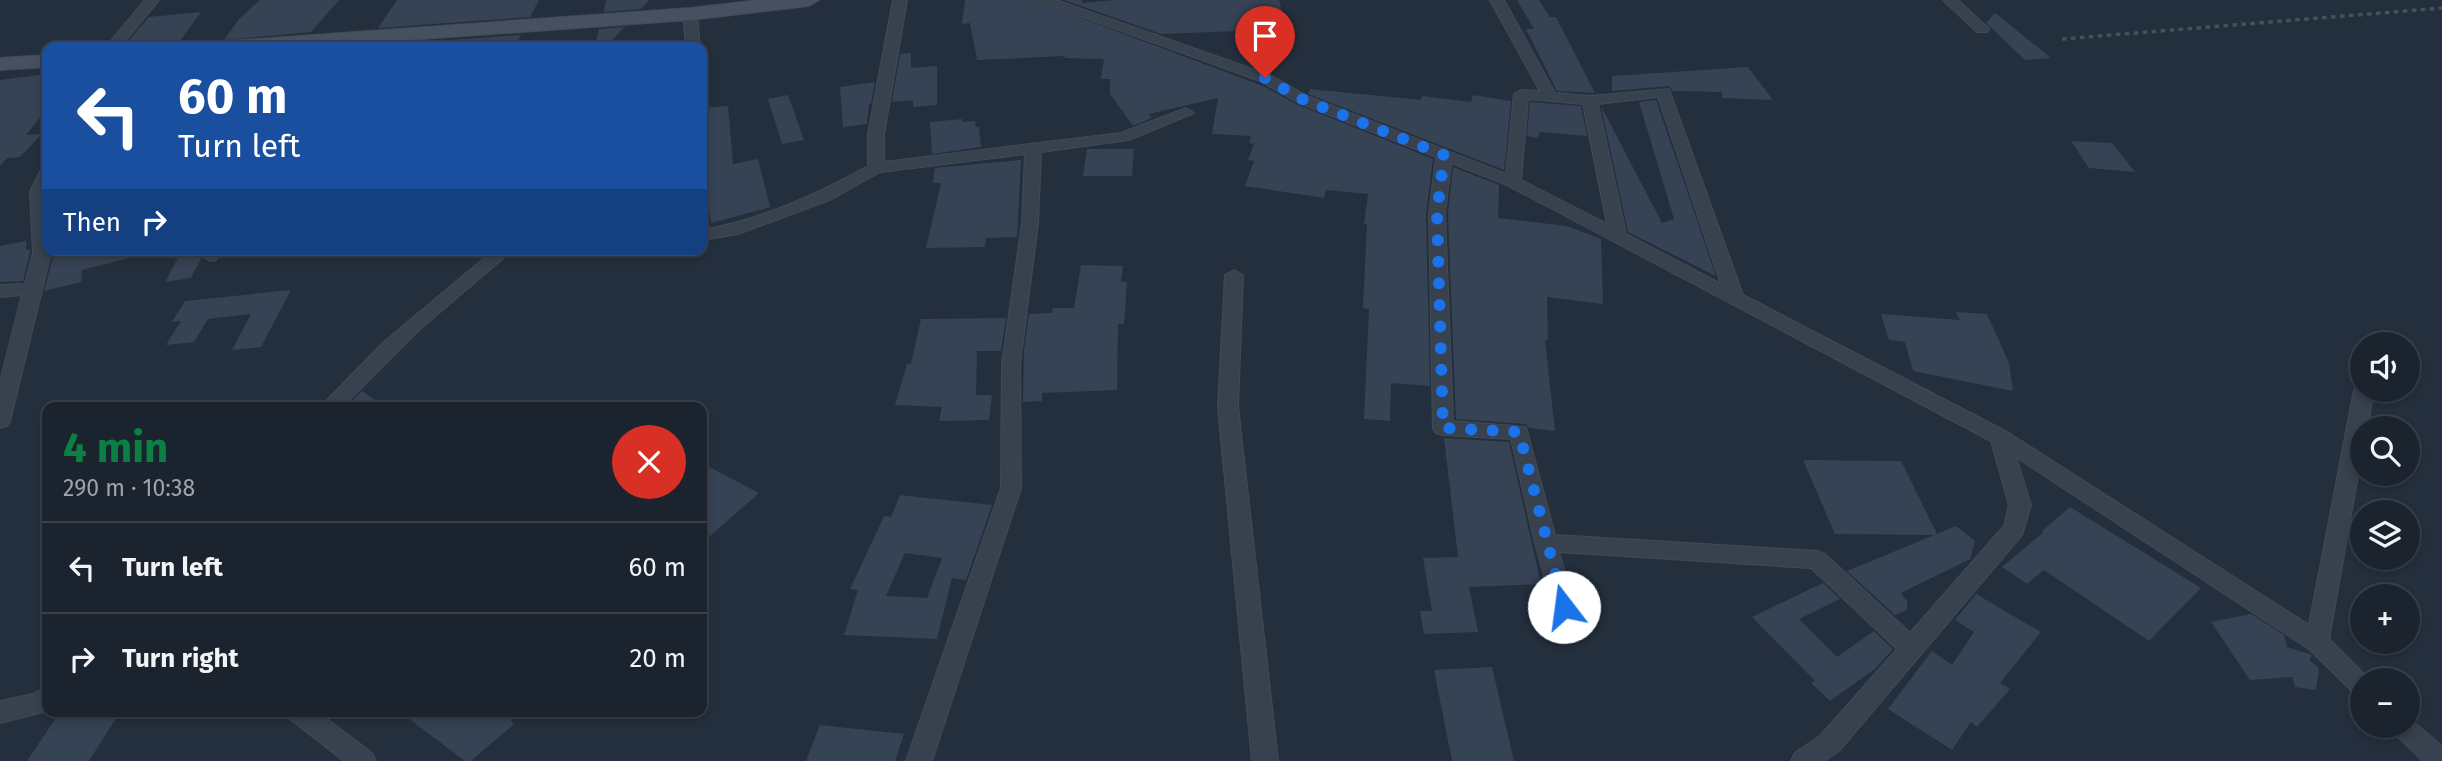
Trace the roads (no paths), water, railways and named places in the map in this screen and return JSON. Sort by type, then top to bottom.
[{"type":"main road","points":[[289,42],[809,0]]},
{"type":"main road","points":[[0,64],[42,61]]},
{"type":"street","points":[[117,42],[152,0]]},
{"type":"street","points":[[876,168],[876,134],[900,0]]},
{"type":"street","points":[[1043,0],[1132,29],[1265,78],[1302,99],[1513,181],[2000,437],[2317,642],[2350,674]]},
{"type":"street","points":[[1497,0],[1550,96]]},
{"type":"street","points":[[1950,0],[1982,29]]},
{"type":"street","points":[[688,9],[692,42]]},
{"type":"street","points":[[1513,181],[1521,94],[1590,100],[1664,92],[1735,298]]},
{"type":"street","points":[[1590,100],[1618,236]]},
{"type":"street","points":[[707,234],[732,230],[825,196],[876,168],[1124,137],[1186,113]]},
{"type":"street","points":[[919,761],[1011,488],[1011,364],[1030,223],[1032,150]]},
{"type":"street","points":[[1444,155],[1437,214],[1443,428],[1519,432],[1569,628]]},
{"type":"street","points":[[0,421],[7,363],[35,289],[42,253]]},
{"type":"street","points":[[335,402],[370,364],[463,282],[497,256]]},
{"type":"street","points":[[1234,275],[1228,407],[1265,761]]},
{"type":"street","points":[[0,291],[35,289]]},
{"type":"street","points":[[2317,642],[2362,402]]},
{"type":"street","points":[[1804,761],[1830,743],[2014,529],[2020,505],[2000,437]]},
{"type":"street","points":[[1546,543],[1817,561],[1911,648]]},
{"type":"street","points":[[0,712],[42,701]]},
{"type":"street","points":[[306,717],[363,761]]},
{"type":"street","points":[[2416,738],[2434,755],[2442,758]]}]
